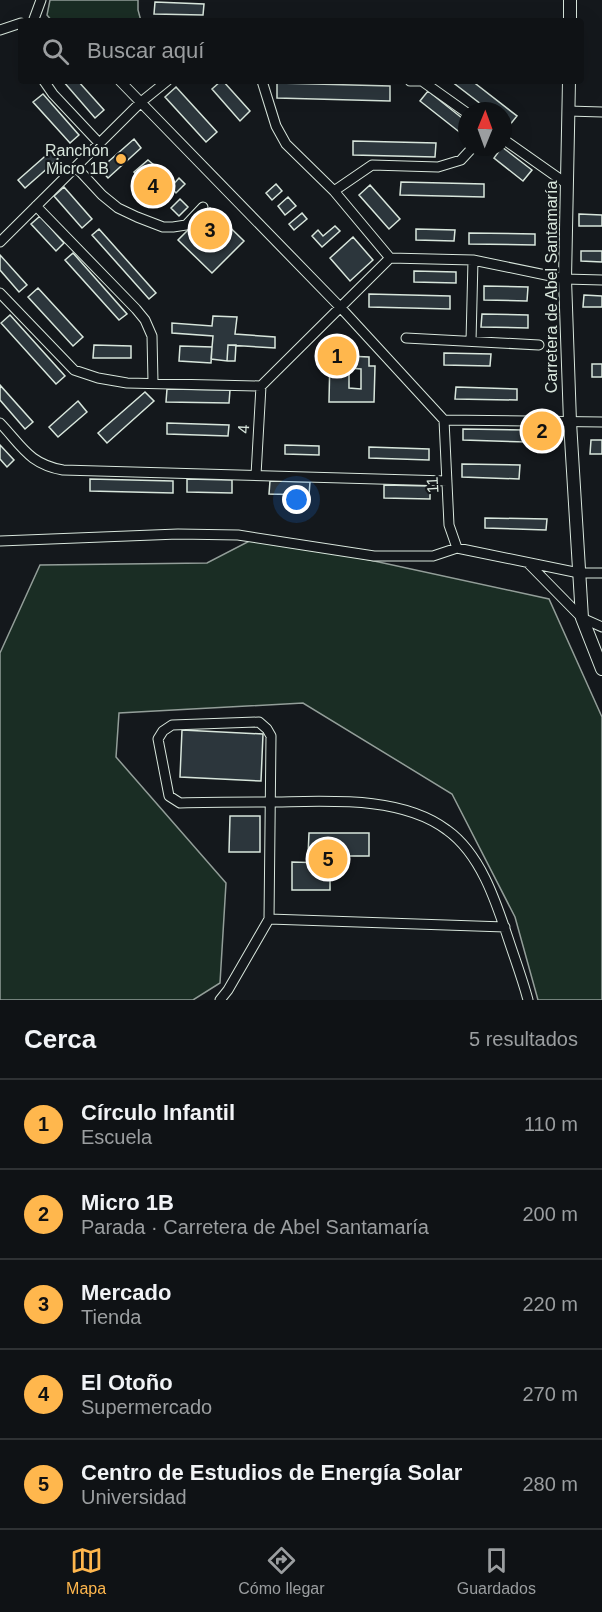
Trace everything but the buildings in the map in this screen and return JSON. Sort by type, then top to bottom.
[{"type":"main road","points":[[570,0],[570,18]]},
{"type":"main road","name":"Carretera de Abel Santamaría","points":[[569,84],[565,279],[570,422],[582,618],[602,669]]},
{"type":"street","points":[[34,18],[41,0]]},
{"type":"street","points":[[0,30],[18,24]]},
{"type":"street","points":[[46,84],[100,144]]},
{"type":"street","points":[[123,84],[341,308],[444,420],[602,422]]},
{"type":"street","points":[[0,242],[141,102],[163,84]]},
{"type":"street","points":[[263,84],[276,126],[286,144],[334,191],[390,258]]},
{"type":"street","points":[[426,84],[458,107]]},
{"type":"street","points":[[568,111],[602,112]]},
{"type":"street","points":[[512,145],[567,184]]},
{"type":"street","points":[[334,191],[372,165],[438,167],[461,160],[464,156]]},
{"type":"street","points":[[76,168],[118,208],[164,226],[186,225],[203,207]]},
{"type":"street","points":[[36,206],[145,320],[152,336],[153,382]]},
{"type":"street","points":[[0,293],[74,370],[108,380],[127,382],[261,386],[390,258],[473,260],[565,279],[602,280]]},
{"type":"street","points":[[471,341],[473,260]]},
{"type":"street","points":[[406,338],[539,345]]},
{"type":"street","name":"4","points":[[256,475],[261,386]]},
{"type":"street","name":"11","points":[[444,420],[449,525],[457,548]]},
{"type":"street","points":[[0,423],[31,458],[49,467],[63,470],[447,481]]},
{"type":"street","points":[[0,541],[188,534],[238,535],[374,556],[434,556],[457,548],[579,573],[602,573]]},
{"type":"street","points":[[528,563],[582,618],[602,627]]},
{"type":"street","points":[[220,1000],[269,919],[270,802],[271,736],[259,722],[172,725],[163,731],[158,739],[169,796],[180,803],[270,802],[327,801],[381,803],[420,815],[448,830],[467,850],[483,875],[505,927],[528,1000]]},
{"type":"street","points":[[269,919],[505,927]]},
{"type":"green space","points":[[50,0],[138,0],[140,18],[50,18],[47,15]]},
{"type":"green space","points":[[259,536],[549,599],[602,717],[602,1000],[538,1000],[515,917],[452,794],[303,703],[119,713],[116,757],[226,883],[220,983],[193,1000],[0,1000],[0,653],[40,565],[207,563]]},
{"type":"place","name":"Ranchón Micro 1B","points":[[121,159]]},
{"type":"place","name":"El Otoño","points":[[153,186]]},
{"type":"place","name":"Mercado","points":[[210,230]]},
{"type":"place","name":"Círculo Infantil","points":[[337,356]]},
{"type":"place","name":"Micro 1B","points":[[542,431]]},
{"type":"place","name":"Centro de Estudios de Energía Solar","points":[[328,859]]}]
